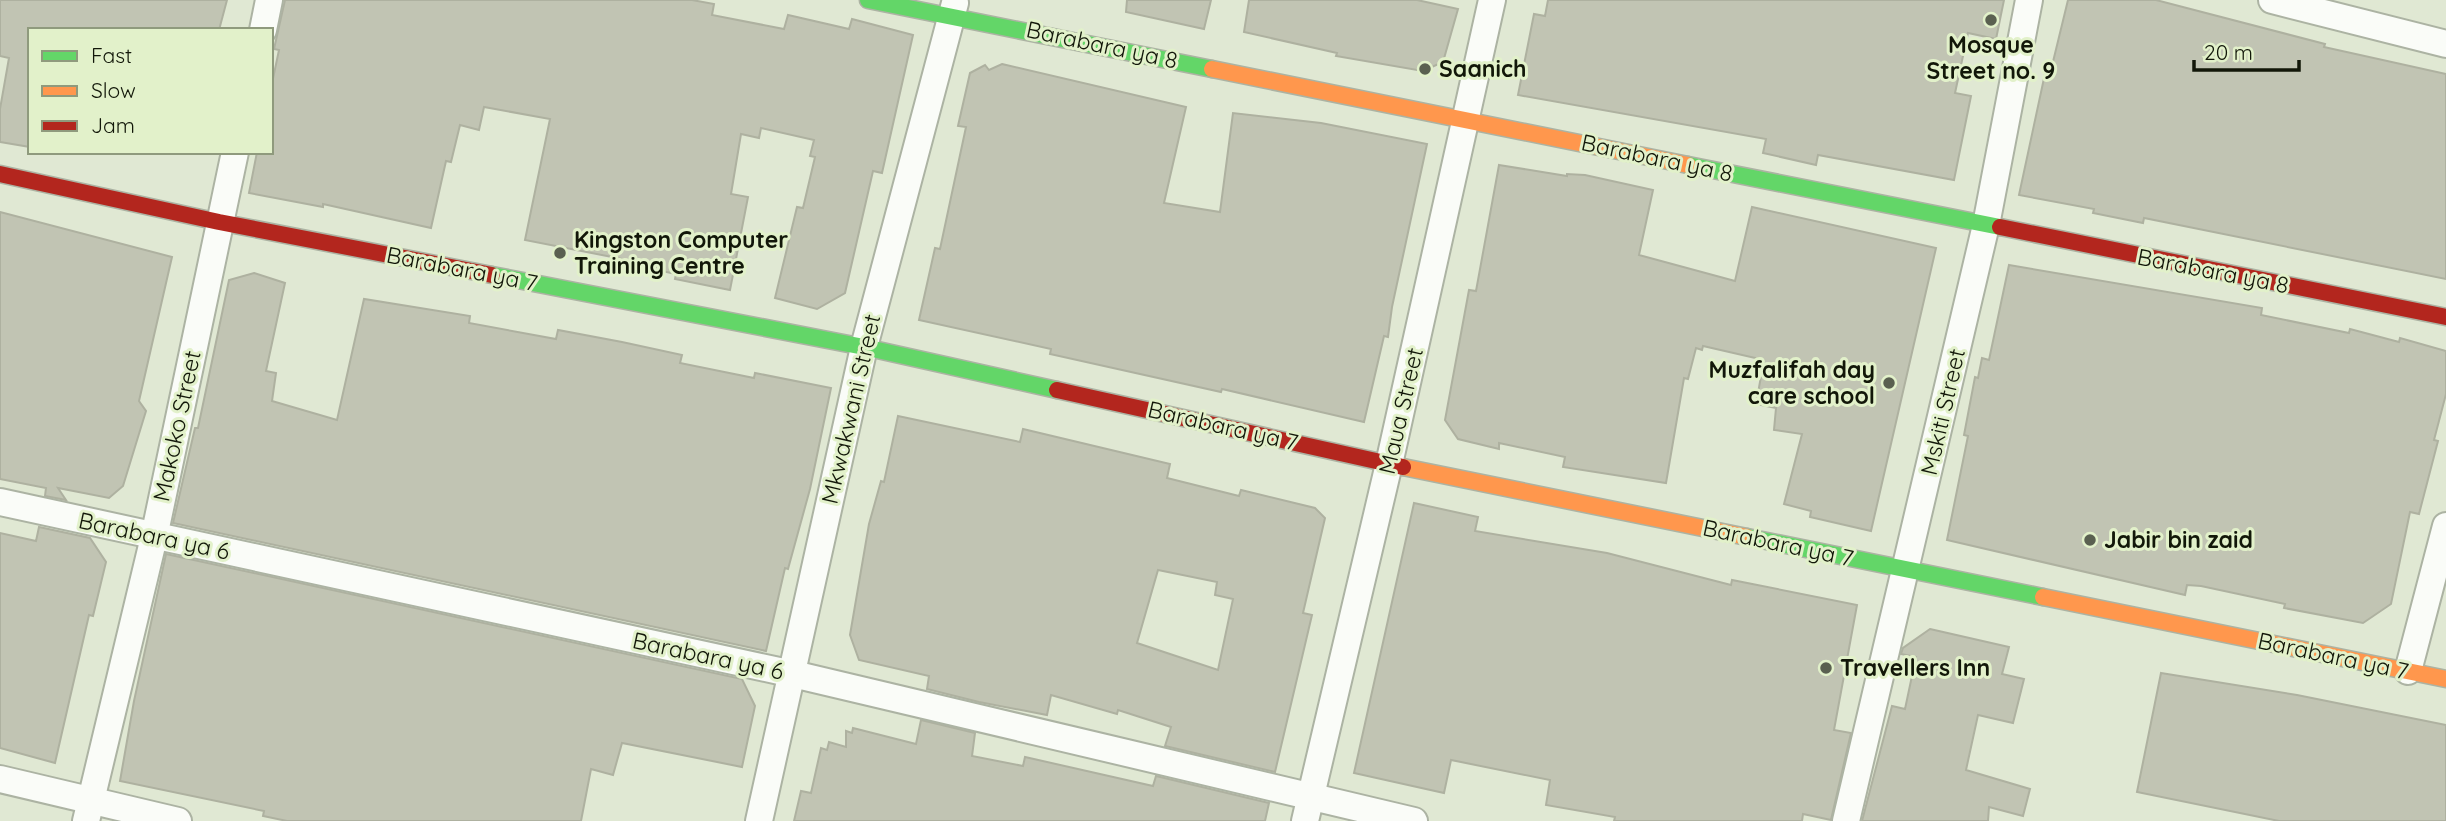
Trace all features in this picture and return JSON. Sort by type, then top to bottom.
[{"type":"street","points":[[263,28],[270,0]]},
{"type":"street","name":"Barabara ya 8","points":[[868,0],[954,8],[1468,120],[2446,317]]},
{"type":"street","name":"Maua Street","points":[[1308,810],[1468,120],[1492,0]]},
{"type":"street","name":"Mskiti Street","points":[[1846,821],[1986,226],[2029,0]]},
{"type":"street","points":[[2272,0],[2446,44]]},
{"type":"street","name":"Mkwakwani Street","points":[[759,821],[864,346],[954,8]]},
{"type":"street","name":"Makoko Street","points":[[89,811],[153,537],[235,154]]},
{"type":"street","name":"Barabara ya 7","points":[[0,174],[219,222],[864,346],[1389,464],[2446,679]]},
{"type":"street","name":"Barabara ya 6","points":[[0,502],[793,674],[1308,810],[1414,821]]},
{"type":"street","points":[[2408,671],[2446,526]]},
{"type":"street","points":[[0,779],[89,811],[178,821]]},
{"type":"building","points":[[0,0],[227,0],[220,28],[28,28],[28,147],[0,142],[0,109],[9,58],[0,56]]},
{"type":"building","points":[[285,0],[692,0],[714,4],[712,15],[784,29],[788,15],[849,29],[852,19],[913,35],[882,173],[873,171],[845,293],[817,309],[775,298],[797,207],[803,208],[815,157],[810,156],[814,140],[761,128],[759,138],[741,134],[731,194],[748,197],[730,290],[675,279],[676,274],[652,269],[653,265],[525,240],[550,119],[484,107],[479,130],[460,125],[451,162],[446,161],[431,228],[323,204],[323,207],[249,193],[257,154],[273,154],[273,78],[279,50],[274,49]]},
{"type":"building","points":[[1127,0],[1211,0],[1204,29],[1126,12]]},
{"type":"building","points":[[1249,0],[1417,0],[1458,9],[1443,62],[1423,71],[1336,56],[1337,53],[1244,32]]},
{"type":"building","points":[[1548,0],[2004,0],[1996,39],[1968,33],[1955,93],[1971,96],[1954,180],[1818,155],[1816,165],[1763,153],[1766,139],[1518,95],[1534,14],[1545,16]]},
{"type":"building","points":[[2068,0],[2156,0],[2325,44],[2324,47],[2446,74],[2446,279],[2144,218],[2143,223],[2093,213],[2094,209],[2019,195],[2046,69],[2051,70]]},
{"type":"building","points":[[1002,64],[1186,107],[1164,203],[1220,212],[1233,113],[1321,123],[1427,144],[1388,337],[1384,336],[1364,422],[1222,389],[1221,392],[1050,354],[1051,349],[919,320],[935,248],[940,249],[966,127],[958,126],[970,73],[985,65],[989,70]]},
{"type":"building","points":[[1499,165],[1567,176],[1585,175],[1653,190],[1639,255],[1735,281],[1752,207],[1936,248],[1871,531],[1810,517],[1811,511],[1784,504],[1802,434],[1774,430],[1776,408],[1756,404],[1764,360],[1703,346],[1702,350],[1696,348],[1688,379],[1684,378],[1666,483],[1563,467],[1565,457],[1499,443],[1499,449],[1458,439],[1445,420],[1469,290],[1476,291]]},
{"type":"building","points":[[0,212],[172,257],[139,401],[146,411],[123,486],[109,498],[58,488],[66,500],[45,496],[46,488],[0,479]]},
{"type":"building","points":[[2009,265],[2262,308],[2261,315],[2349,333],[2350,329],[2399,342],[2400,338],[2446,351],[2446,394],[2434,440],[2438,441],[2419,514],[2410,512],[2391,604],[2363,623],[2284,608],[2285,604],[2201,586],[2187,585],[2185,595],[1947,540],[1968,436],[1964,435],[1975,377],[1978,378],[1982,358],[1989,360]]},
{"type":"building","points":[[254,273],[285,283],[266,371],[276,373],[272,401],[337,420],[364,299],[470,316],[469,323],[556,339],[558,330],[622,342],[682,355],[680,363],[754,378],[755,373],[831,388],[810,489],[788,569],[785,568],[766,651],[173,523],[195,428],[198,428],[229,280]]},
{"type":"building","points":[[898,416],[1020,442],[1023,429],[1170,464],[1167,478],[1239,496],[1241,490],[1315,508],[1325,518],[1303,613],[1312,615],[1275,772],[1165,746],[1171,727],[1118,710],[1117,714],[1051,695],[1047,715],[979,702],[927,689],[929,676],[859,660],[850,635],[869,524],[881,481],[884,482]],"holes":[[[1158,570],[1217,582],[1215,595],[1233,599],[1218,670],[1137,643]]]},
{"type":"building","points":[[1414,503],[1478,517],[1475,531],[1607,553],[1731,585],[1732,580],[1857,605],[1834,730],[1851,733],[1831,820],[1803,814],[1802,821],[1614,821],[1615,817],[1546,805],[1550,780],[1451,760],[1444,793],[1354,773]]},
{"type":"building","points":[[39,527],[90,538],[106,562],[93,616],[89,615],[55,763],[0,748],[0,533],[36,541]]},
{"type":"building","points":[[166,554],[742,679],[755,706],[742,767],[622,743],[613,775],[591,769],[581,821],[287,821],[263,816],[264,811],[120,781],[134,701]]},
{"type":"building","points":[[1930,629],[2009,647],[2002,674],[2024,679],[2013,723],[1978,715],[1966,770],[2030,789],[2023,816],[1989,807],[1988,821],[1862,821],[1892,706],[1905,709],[1916,657],[1901,654],[1903,648]]},
{"type":"building","points":[[2161,673],[2297,695],[2446,725],[2446,821],[2279,821],[2137,792]]},
{"type":"building","points":[[921,720],[975,733],[972,756],[1023,766],[1025,757],[1153,786],[1156,776],[1269,803],[1265,821],[794,821],[801,791],[811,793],[821,748],[827,750],[829,742],[846,747],[846,731],[852,733],[853,728],[916,744]]},
{"type":"traffic: fast","points":[[868,0],[1212,69]]},
{"type":"traffic: fast","points":[[1688,165],[2000,227]]},
{"type":"traffic: fast","points":[[492,275],[864,347],[1057,390]]},
{"type":"traffic: fast","points":[[1747,537],[2043,597]]},
{"type":"traffic: slow","points":[[1212,69],[1688,165]]},
{"type":"traffic: slow","points":[[1403,467],[1747,537]]},
{"type":"traffic: slow","points":[[2043,597],[2446,679]]},
{"type":"traffic: jam","points":[[0,174],[219,222],[492,275]]},
{"type":"traffic: jam","points":[[2000,227],[2446,317]]},
{"type":"traffic: jam","points":[[1057,390],[1403,467]]},
{"type":"place","name":"Mosque Street no. 9","points":[[1991,20]]},
{"type":"place","name":"Saanich","points":[[1425,69]]},
{"type":"place","name":"Kingston Computer Training Centre","points":[[560,253]]},
{"type":"place","name":"Muzfalifah day care school","points":[[1889,383]]},
{"type":"place","name":"Jabir bin zaid","points":[[2090,540]]},
{"type":"place","name":"Travellers Inn","points":[[1826,668]]}]
